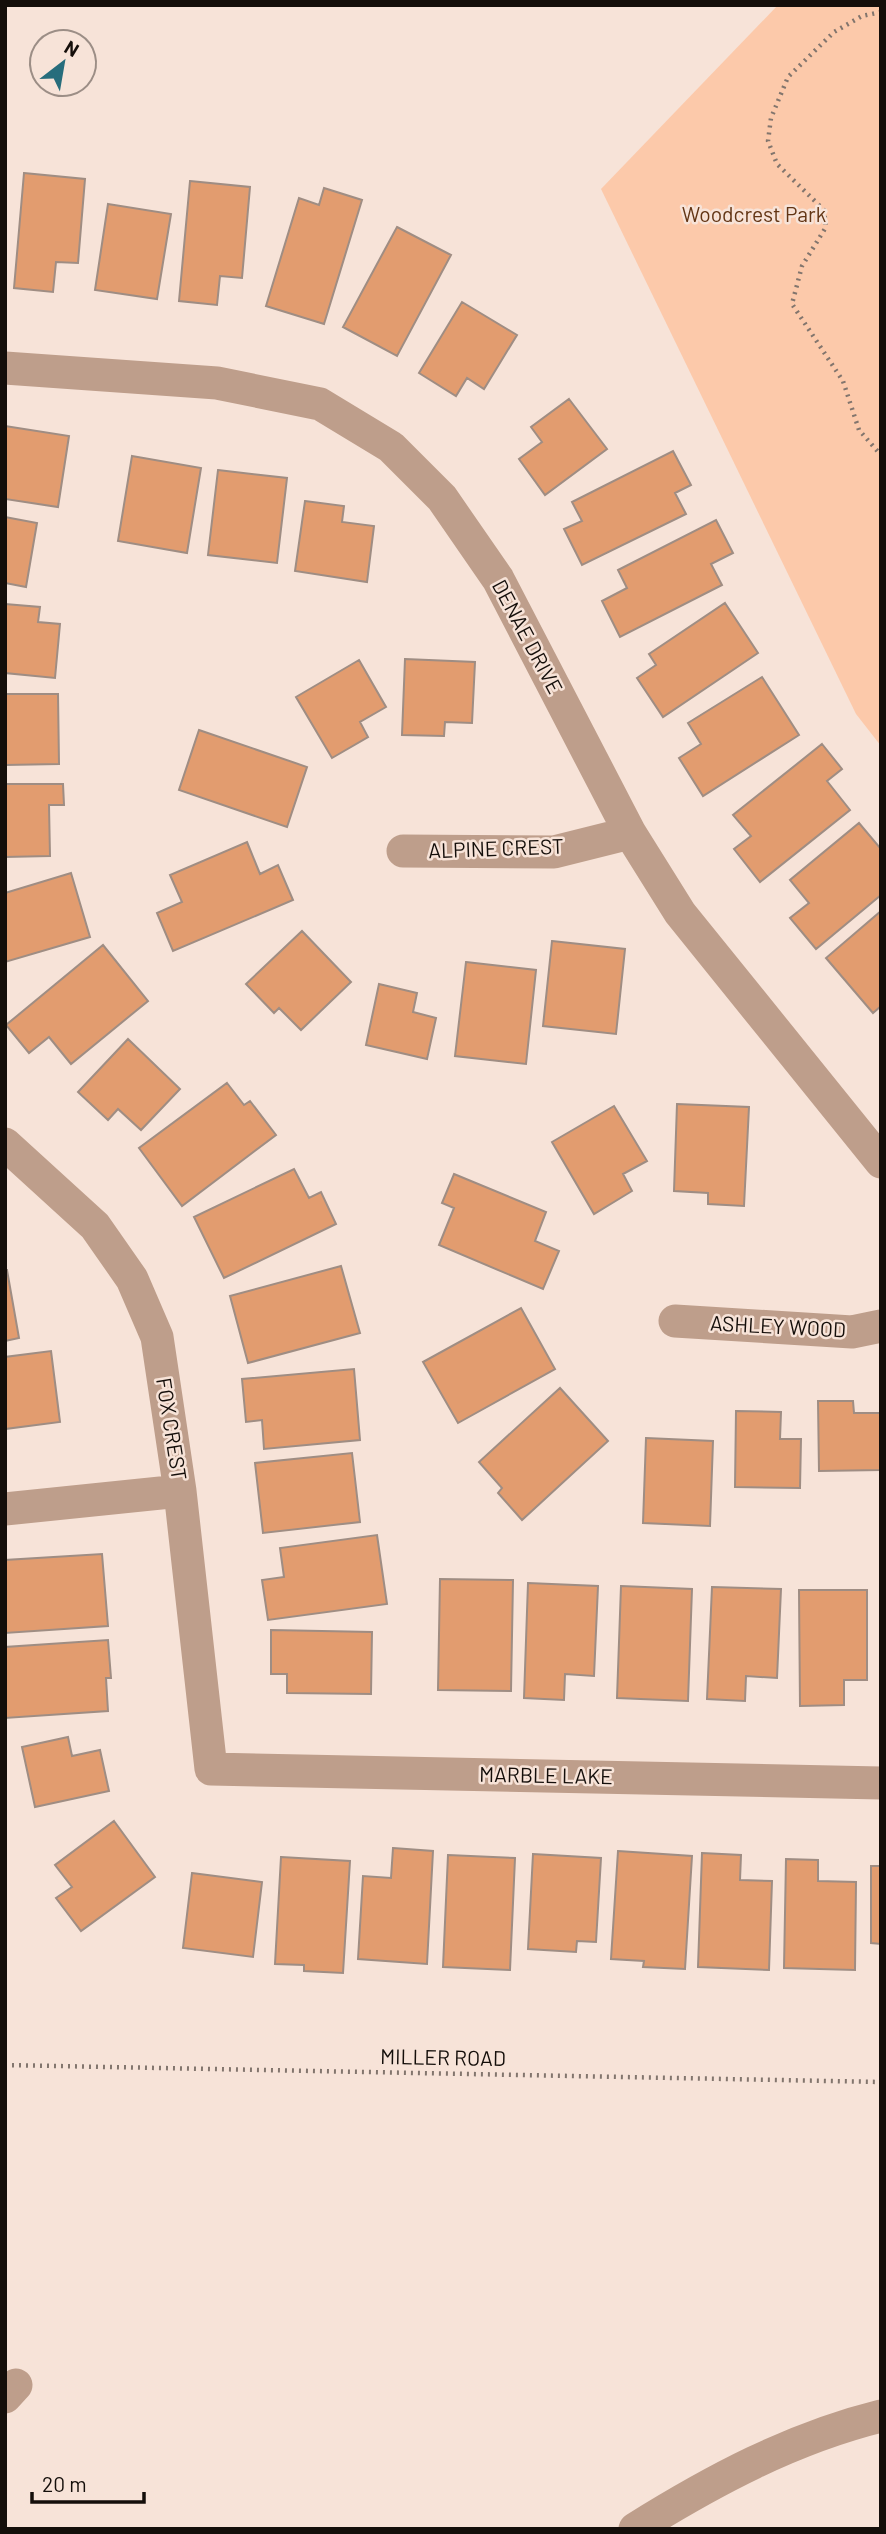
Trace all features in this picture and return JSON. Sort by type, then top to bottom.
[{"type":"street","name":"DENAE DRIVE","points":[[5,368],[217,383],[268,393],[320,404],[391,447],[442,498],[498,579],[630,833],[680,913],[881,1162]]},
{"type":"street","name":"ALPINE CREST","points":[[403,851],[554,852],[630,833]]},
{"type":"street","name":"FOX CREST","points":[[5,1144],[95,1226],[132,1279],[157,1337],[180,1491],[211,1769]]},
{"type":"street","name":"ASHLEY WOOD","points":[[675,1321],[852,1332],[881,1326]]},
{"type":"street","points":[[5,1508],[180,1491]]},
{"type":"street","name":"MARBLE LAKE","points":[[211,1769],[881,1783]]},
{"type":"street","points":[[635,2529],[706,2485],[782,2449],[881,2416]]},
{"type":"path","points":[[881,12],[862,16],[834,32],[788,77],[771,118],[768,141],[777,164],[824,210],[826,227],[802,266],[792,303],[843,381],[859,430],[881,455]]},
{"type":"path","name":"MILLER ROAD","points":[[5,2065],[881,2082]]},
{"type":"green space","name":"Woodcrest Park","points":[[778,5],[881,5],[881,746],[856,714],[601,189]]},
{"type":"building","points":[[24,173],[85,179],[78,263],[56,262],[53,292],[14,288]]},
{"type":"building","points":[[190,181],[250,187],[242,278],[220,276],[217,305],[179,301]]},
{"type":"building","points":[[324,188],[362,200],[324,324],[266,306],[299,198],[319,205]]},
{"type":"building","points":[[108,204],[171,214],[157,299],[95,290]]},
{"type":"building","points":[[397,227],[451,255],[397,356],[343,327]]},
{"type":"building","points":[[462,302],[517,335],[484,389],[467,378],[456,396],[419,373]]},
{"type":"building","points":[[569,399],[607,449],[545,495],[519,459],[542,442],[531,427]]},
{"type":"building","points":[[5,426],[69,436],[58,507],[5,499]]},
{"type":"building","points":[[673,451],[691,485],[675,493],[686,514],[582,565],[564,529],[582,521],[572,502]]},
{"type":"building","points":[[132,456],[201,468],[187,553],[118,541]]},
{"type":"building","points":[[218,470],[287,478],[277,563],[208,555]]},
{"type":"building","points":[[305,501],[344,506],[342,522],[374,526],[367,582],[295,571]]},
{"type":"building","points":[[5,517],[37,523],[26,587],[5,583]]},
{"type":"building","points":[[716,520],[733,553],[711,564],[722,585],[620,637],[602,601],[627,588],[618,570]]},
{"type":"building","points":[[725,603],[758,653],[663,717],[637,678],[656,665],[649,654]]},
{"type":"building","points":[[5,604],[40,607],[38,622],[60,624],[55,678],[5,673]]},
{"type":"building","points":[[405,659],[475,662],[472,723],[445,722],[444,736],[402,735]]},
{"type":"building","points":[[359,660],[386,707],[360,722],[368,737],[332,758],[296,697]]},
{"type":"building","points":[[762,677],[799,735],[703,796],[679,758],[701,744],[688,723]]},
{"type":"building","points":[[5,694],[58,694],[59,764],[5,765]]},
{"type":"building","points":[[199,730],[307,767],[287,827],[179,790]]},
{"type":"building","points":[[822,744],[842,769],[827,781],[850,810],[760,882],[734,849],[751,836],[733,815]]},
{"type":"building","points":[[5,784],[63,784],[64,805],[49,805],[50,856],[5,857]]},
{"type":"building","points":[[859,823],[881,849],[881,895],[816,949],[790,918],[809,903],[790,880]]},
{"type":"building","points":[[247,842],[260,874],[278,865],[293,900],[173,951],[157,913],[182,902],[170,875]]},
{"type":"building","points":[[71,873],[90,937],[5,962],[5,893]]},
{"type":"building","points":[[881,911],[881,1006],[873,1013],[826,958]]},
{"type":"building","points":[[302,931],[351,982],[301,1030],[279,1008],[274,1013],[246,984]]},
{"type":"building","points":[[552,941],[625,949],[616,1034],[543,1026]]},
{"type":"building","points":[[103,945],[148,1001],[71,1064],[49,1037],[29,1053],[6,1025]]},
{"type":"building","points":[[466,962],[536,970],[526,1064],[455,1056]]},
{"type":"building","points":[[379,984],[417,993],[413,1012],[436,1018],[427,1059],[366,1045]]},
{"type":"building","points":[[128,1039],[180,1089],[141,1130],[118,1109],[108,1120],[78,1092]]},
{"type":"building","points":[[227,1083],[244,1105],[250,1101],[276,1135],[182,1206],[139,1148]]},
{"type":"building","points":[[677,1104],[749,1107],[744,1206],[708,1204],[708,1193],[674,1191]]},
{"type":"building","points":[[614,1106],[647,1161],[623,1174],[632,1191],[594,1214],[552,1142]]},
{"type":"building","points":[[294,1169],[309,1198],[321,1192],[336,1224],[224,1278],[194,1217]]},
{"type":"building","points":[[454,1174],[546,1212],[535,1241],[559,1251],[543,1289],[439,1245],[454,1208],[442,1203]]},
{"type":"building","points":[[341,1266],[360,1333],[248,1363],[230,1296]]},
{"type":"building","points":[[5,1270],[19,1338],[5,1341]]},
{"type":"building","points":[[521,1308],[555,1369],[458,1423],[423,1362]]},
{"type":"building","points":[[51,1351],[60,1422],[5,1429],[5,1357]]},
{"type":"building","points":[[354,1369],[360,1440],[264,1449],[262,1420],[246,1422],[242,1379]]},
{"type":"building","points":[[560,1388],[608,1441],[522,1520],[498,1493],[502,1488],[479,1462]]},
{"type":"building","points":[[818,1401],[853,1401],[854,1413],[881,1413],[881,1470],[819,1471]]},
{"type":"building","points":[[736,1411],[781,1412],[780,1439],[801,1439],[800,1488],[735,1487]]},
{"type":"building","points":[[646,1438],[713,1441],[710,1526],[643,1523]]},
{"type":"building","points":[[352,1453],[360,1522],[263,1533],[255,1463]]},
{"type":"building","points":[[377,1535],[387,1604],[268,1620],[262,1580],[284,1577],[280,1548]]},
{"type":"building","points":[[102,1554],[108,1626],[5,1633],[5,1560]]},
{"type":"building","points":[[440,1579],[513,1580],[511,1691],[438,1690]]},
{"type":"building","points":[[528,1583],[598,1586],[594,1676],[565,1674],[564,1700],[524,1698]]},
{"type":"building","points":[[621,1586],[692,1589],[688,1701],[617,1698]]},
{"type":"building","points":[[712,1587],[781,1589],[777,1678],[746,1676],[745,1701],[707,1699]]},
{"type":"building","points":[[799,1590],[867,1590],[867,1680],[844,1680],[844,1705],[800,1706]]},
{"type":"building","points":[[271,1630],[372,1632],[371,1694],[287,1693],[287,1674],[271,1674]]},
{"type":"building","points":[[108,1640],[111,1678],[106,1678],[108,1711],[5,1718],[5,1647]]},
{"type":"building","points":[[68,1737],[72,1756],[100,1750],[109,1791],[35,1807],[22,1747]]},
{"type":"building","points":[[114,1821],[155,1877],[81,1931],[56,1898],[72,1887],[55,1865]]},
{"type":"building","points":[[393,1848],[433,1851],[427,1964],[358,1959],[363,1876],[391,1878]]},
{"type":"building","points":[[618,1851],[692,1856],[685,1969],[643,1967],[644,1961],[611,1959]]},
{"type":"building","points":[[702,1853],[741,1855],[740,1880],[772,1881],[769,1970],[698,1967]]},
{"type":"building","points":[[533,1854],[601,1858],[596,1942],[577,1941],[576,1952],[528,1949]]},
{"type":"building","points":[[448,1855],[515,1858],[510,1970],[443,1967]]},
{"type":"building","points":[[281,1857],[350,1861],[343,1973],[304,1971],[304,1965],[275,1964]]},
{"type":"building","points":[[786,1859],[818,1860],[818,1881],[856,1882],[855,1970],[784,1968]]},
{"type":"building","points":[[871,1866],[881,1866],[881,1944],[871,1943]]},
{"type":"building","points":[[192,1873],[262,1882],[253,1957],[183,1948]]}]
